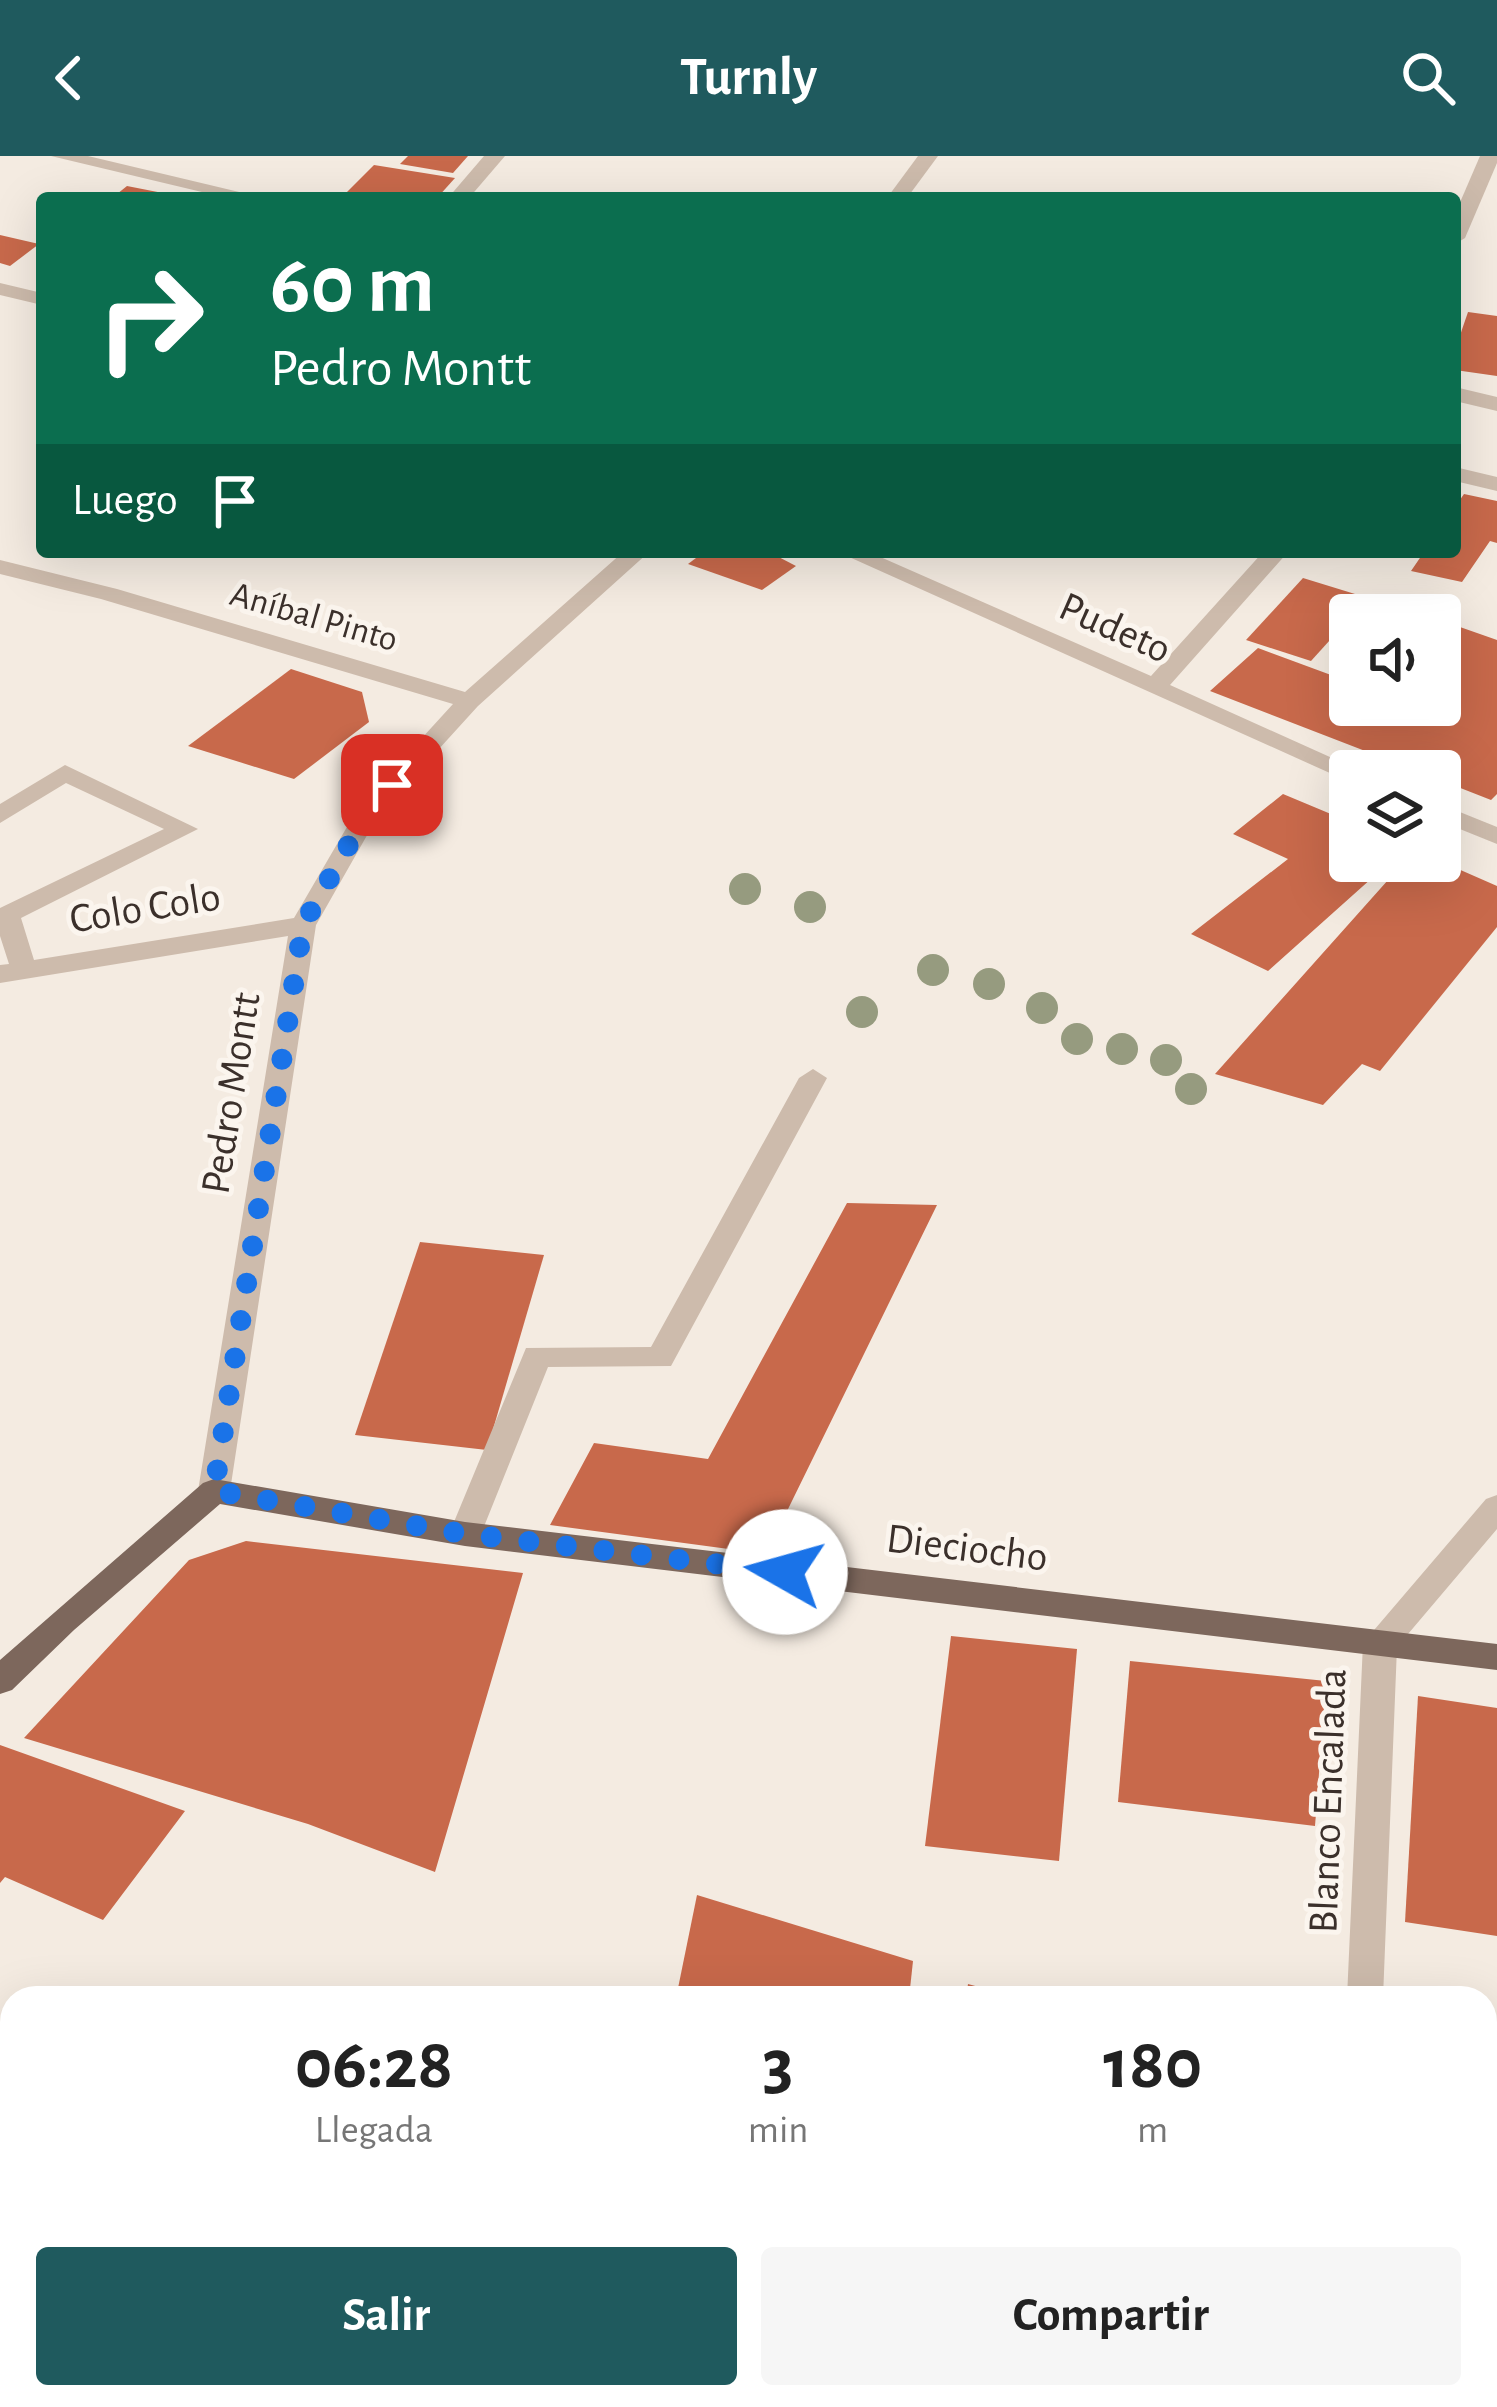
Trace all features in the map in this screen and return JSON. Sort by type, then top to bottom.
[{"type":"main road","name":"Dieciocho","points":[[214,1491],[465,1534],[1497,1657]]},
{"type":"main road","points":[[0,1681],[62,1621],[214,1491]]},
{"type":"street","points":[[61,156],[226,192]]},
{"type":"street","points":[[463,192],[495,156]]},
{"type":"street","points":[[901,192],[928,156]]},
{"type":"street","points":[[1461,224],[1490,156]]},
{"type":"street","points":[[0,289],[36,298]]},
{"type":"street","points":[[1461,395],[1497,404]]},
{"type":"street","points":[[1461,474],[1494,477]]},
{"type":"street","name":"Pedro Montt","points":[[214,1491],[303,925],[367,813],[469,701],[631,558]]},
{"type":"street","name":"Pudeto","points":[[863,558],[1329,764]]},
{"type":"street","points":[[1154,688],[1271,558]]},
{"type":"street","name":"Aníbal Pinto","points":[[0,567],[109,594],[469,701]]},
{"type":"street","points":[[0,815],[65,773],[185,829],[7,914],[12,972]]},
{"type":"street","points":[[1461,821],[1497,836]]},
{"type":"street","name":"Colo Colo","points":[[12,972],[303,925]]},
{"type":"street","points":[[465,1534],[537,1356],[660,1358],[813,1078]]},
{"type":"street","name":"Blanco Encalada","points":[[1366,1986],[1380,1642],[1497,1507]]},
{"type":"building","points":[[408,156],[468,156],[453,173],[400,164]]},
{"type":"building","points":[[374,165],[455,178],[442,192],[347,192]]},
{"type":"building","points":[[127,186],[158,192],[120,192]]},
{"type":"building","points":[[0,235],[36,243],[10,266],[0,263]]},
{"type":"building","points":[[1468,312],[1497,316],[1497,376],[1461,371],[1461,332]]},
{"type":"building","points":[[1464,494],[1497,501],[1497,543],[1490,541],[1462,582],[1411,571],[1420,558],[1461,558]]},
{"type":"building","points":[[696,558],[781,558],[796,566],[762,590],[688,564]]},
{"type":"building","points":[[1303,578],[1355,594],[1329,594],[1329,641],[1311,661],[1246,640]]},
{"type":"building","points":[[1461,627],[1497,640],[1497,794],[1491,800],[1461,788],[1461,750],[1363,750],[1210,691],[1258,648],[1329,674],[1329,726],[1461,726]]},
{"type":"building","points":[[291,669],[362,692],[369,722],[294,779],[188,746]]},
{"type":"building","points":[[1283,794],[1329,813],[1329,882],[1368,882],[1268,971],[1191,934],[1288,859],[1233,834]]},
{"type":"building","points":[[1461,870],[1497,886],[1497,927],[1380,1071],[1362,1064],[1323,1105],[1215,1074],[1386,882],[1461,882]]},
{"type":"building","points":[[847,1203],[937,1205],[766,1554],[550,1525],[594,1443],[708,1459]]},
{"type":"building","points":[[420,1242],[544,1255],[487,1450],[355,1435]]},
{"type":"building","points":[[246,1541],[523,1573],[435,1872],[308,1824],[24,1738],[189,1560]]},
{"type":"building","points":[[951,1636],[1077,1649],[1059,1861],[925,1846]]},
{"type":"building","points":[[1130,1661],[1326,1681],[1315,1826],[1118,1802]]},
{"type":"building","points":[[1418,1696],[1497,1708],[1497,1936],[1405,1922]]},
{"type":"building","points":[[0,1745],[185,1811],[103,1920],[5,1877],[0,1883]]},
{"type":"building","points":[[697,1895],[913,1961],[910,1986],[678,1986]]},
{"type":"route","points":[[392,785],[367,813],[303,925],[214,1491],[465,1534],[785,1572]]}]
